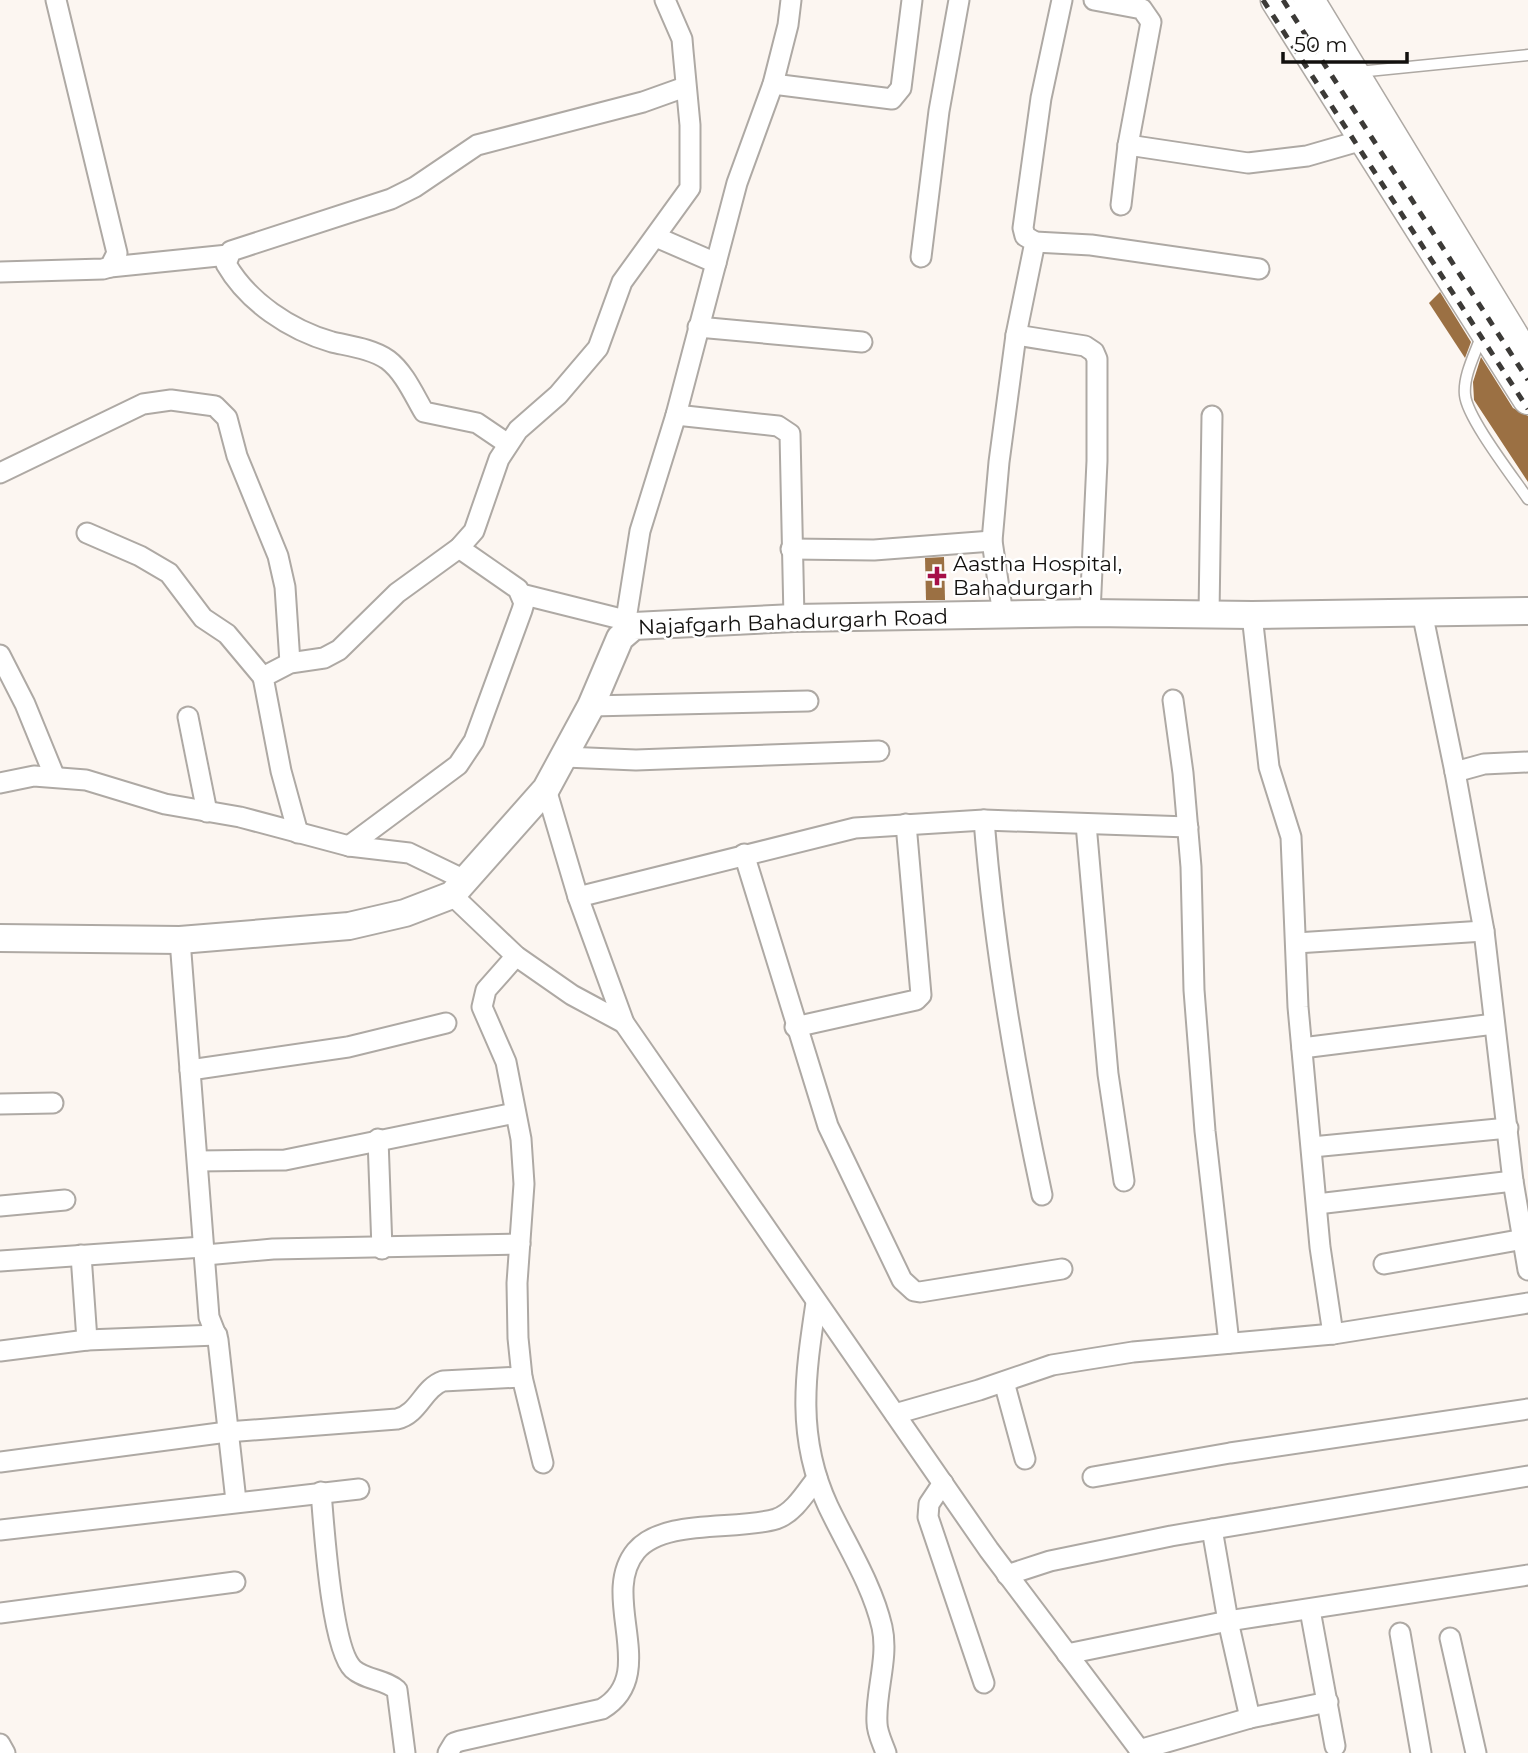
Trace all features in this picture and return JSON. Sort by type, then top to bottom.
[{"type":"main road","points":[[1276,0],[1341,76],[1528,360]]},
{"type":"main road","points":[[1309,0],[1366,139],[1528,399]]},
{"type":"street","points":[[57,0],[110,216],[117,253],[110,267]]},
{"type":"street","points":[[262,677],[290,663],[324,658],[339,650],[397,593],[459,548],[474,531],[491,482],[518,430],[558,396],[587,365],[598,348],[622,282],[690,188],[691,125],[685,88],[682,39],[665,0]]},
{"type":"street","points":[[459,548],[521,594],[624,626],[635,551],[676,415],[737,183],[773,84],[788,25],[791,0]]},
{"type":"street","points":[[773,84],[892,99],[901,88],[912,0]]},
{"type":"street","points":[[921,257],[939,111],[959,0]]},
{"type":"street","points":[[1062,0],[1041,98],[1023,228],[1025,236],[1035,242],[1103,247],[1259,269]]},
{"type":"street","points":[[1094,0],[1142,9],[1151,22],[1128,145],[1121,205]]},
{"type":"street","points":[[0,272],[110,267],[228,255],[391,198],[415,187],[477,145],[643,102],[685,88]]},
{"type":"street","points":[[1128,145],[1248,163],[1307,156],[1366,139]]},
{"type":"street","points":[[656,237],[716,263]]},
{"type":"street","points":[[1003,615],[992,541],[999,462],[1016,335],[1035,242]]},
{"type":"street","points":[[228,255],[226,264],[249,295],[281,319],[324,340],[381,356],[400,371],[424,412],[477,423],[509,444]]},
{"type":"street","points":[[698,327],[862,342]]},
{"type":"street","points":[[1016,335],[1085,346],[1094,352],[1097,359],[1097,461],[1090,613]]},
{"type":"street","points":[[0,473],[143,404],[171,400],[215,406],[227,418],[237,456],[278,556],[285,587],[290,663]]},
{"type":"street","points":[[676,415],[778,426],[790,434],[790,548],[794,618]]},
{"type":"street","points":[[1209,614],[1212,416]]},
{"type":"street","points":[[87,533],[140,556],[169,573],[202,618],[227,634],[262,677],[281,771],[298,832]]},
{"type":"street","points":[[790,548],[874,550],[992,541]]},
{"type":"street","points":[[349,846],[458,765],[474,741],[524,603],[521,594]]},
{"type":"street","name":"Najafgarh Bahadurgarh Road","points":[[0,937],[180,940],[349,926],[405,913],[460,888],[546,789],[591,706],[624,626],[794,618],[1090,613],[1252,615],[1528,611]]},
{"type":"street","points":[[1422,612],[1484,931],[1513,1181],[1528,1270]]},
{"type":"street","points":[[1252,615],[1269,767],[1291,837],[1302,1048],[1333,1334]]},
{"type":"street","points":[[0,655],[25,704],[54,775]]},
{"type":"street","points":[[1173,700],[1188,827],[1199,1059],[1212,1205],[1229,1343]]},
{"type":"street","points":[[591,706],[808,701]]},
{"type":"street","points":[[188,717],[207,813]]},
{"type":"street","points":[[565,757],[636,760],[879,751]]},
{"type":"street","points":[[1455,772],[1484,764],[1528,762]]},
{"type":"street","points":[[0,783],[54,775],[86,780],[155,802],[240,817],[349,846],[421,856],[460,888],[516,956],[572,995],[624,1023]]},
{"type":"street","points":[[546,789],[578,897],[624,1023],[1007,1575],[1141,1751],[1250,1718],[1328,1702]]},
{"type":"street","points":[[578,897],[836,832],[906,824],[984,820],[1188,827]]},
{"type":"street","points":[[984,820],[991,911],[1008,1028],[1042,1195]]},
{"type":"street","points":[[795,1027],[908,1002],[921,995],[906,824]]},
{"type":"street","points":[[1086,824],[1108,1074],[1124,1181]]},
{"type":"street","points":[[744,854],[795,1027],[828,1126],[902,1280],[909,1288],[920,1292],[1062,1269]]},
{"type":"street","points":[[1296,943],[1484,931]]},
{"type":"street","points":[[180,940],[209,1317],[217,1335],[236,1501]]},
{"type":"street","points":[[516,956],[486,990],[482,1007],[506,1062],[515,1113],[524,1184],[516,1305],[522,1377],[543,1463]]},
{"type":"street","points":[[190,1070],[348,1047],[446,1023]]},
{"type":"street","points":[[1302,1048],[1494,1024]]},
{"type":"street","points":[[0,1104],[53,1103]]},
{"type":"street","points":[[198,1161],[285,1160],[377,1139],[515,1113]]},
{"type":"street","points":[[1312,1147],[1508,1128]]},
{"type":"street","points":[[377,1139],[382,1249]]},
{"type":"street","points":[[1317,1204],[1513,1181]]},
{"type":"street","points":[[0,1206],[65,1200]]},
{"type":"street","points":[[1384,1264],[1524,1239]]},
{"type":"street","points":[[0,1261],[81,1255],[520,1244]]},
{"type":"street","points":[[81,1255],[87,1340]]},
{"type":"street","points":[[816,1303],[807,1364],[804,1420],[817,1478],[876,1601],[883,1632],[876,1726],[886,1753]]},
{"type":"street","points":[[895,1414],[1061,1363],[1133,1352],[1333,1334],[1528,1303]]},
{"type":"street","points":[[0,1351],[87,1340],[217,1335]]},
{"type":"street","points":[[0,1462],[227,1432],[397,1419],[406,1417],[433,1385],[443,1381],[522,1377]]},
{"type":"street","points":[[1004,1381],[1026,1459]]},
{"type":"street","points":[[1093,1477],[1230,1453],[1528,1409]]},
{"type":"street","points":[[1007,1575],[1050,1561],[1212,1529],[1450,1492],[1528,1476]]},
{"type":"street","points":[[448,1753],[454,1743],[460,1741],[602,1709],[612,1703],[628,1681],[623,1581],[637,1551],[652,1538],[670,1533],[776,1519],[796,1505],[817,1478]]},
{"type":"street","points":[[943,1483],[929,1504],[928,1517],[984,1683]]},
{"type":"street","points":[[0,1530],[359,1489]]},
{"type":"street","points":[[321,1492],[327,1565],[346,1658],[356,1671],[390,1684],[397,1690],[405,1753]]},
{"type":"street","points":[[1212,1529],[1228,1621],[1250,1718]]},
{"type":"street","points":[[1067,1654],[1228,1621],[1310,1610],[1422,1589],[1528,1575]]},
{"type":"street","points":[[0,1613],[235,1582]]},
{"type":"street","points":[[1310,1610],[1335,1746]]},
{"type":"street","points":[[1400,1633],[1421,1753]]},
{"type":"street","points":[[1450,1638],[1476,1753]]},
{"type":"street","points":[[0,1744],[5,1753]]},
{"type":"lane","points":[[1341,76],[1528,55]]},
{"type":"lane","points":[[1484,330],[1468,372],[1465,396],[1476,420],[1528,499]]},
{"type":"building","points":[[1440,292],[1471,342],[1465,358],[1429,303]]},
{"type":"building","points":[[1481,357],[1513,408],[1528,416],[1528,482],[1474,400],[1473,382]]},
{"type":"building","points":[[944,557],[945,600],[926,600],[925,558]]},
{"type":"railway","points":[[1263,0],[1528,409]]},
{"type":"railway","points":[[1283,0],[1528,380]]},
{"type":"place","name":"Aastha Hospital, Bahadurgarh","points":[[937,576]]}]
